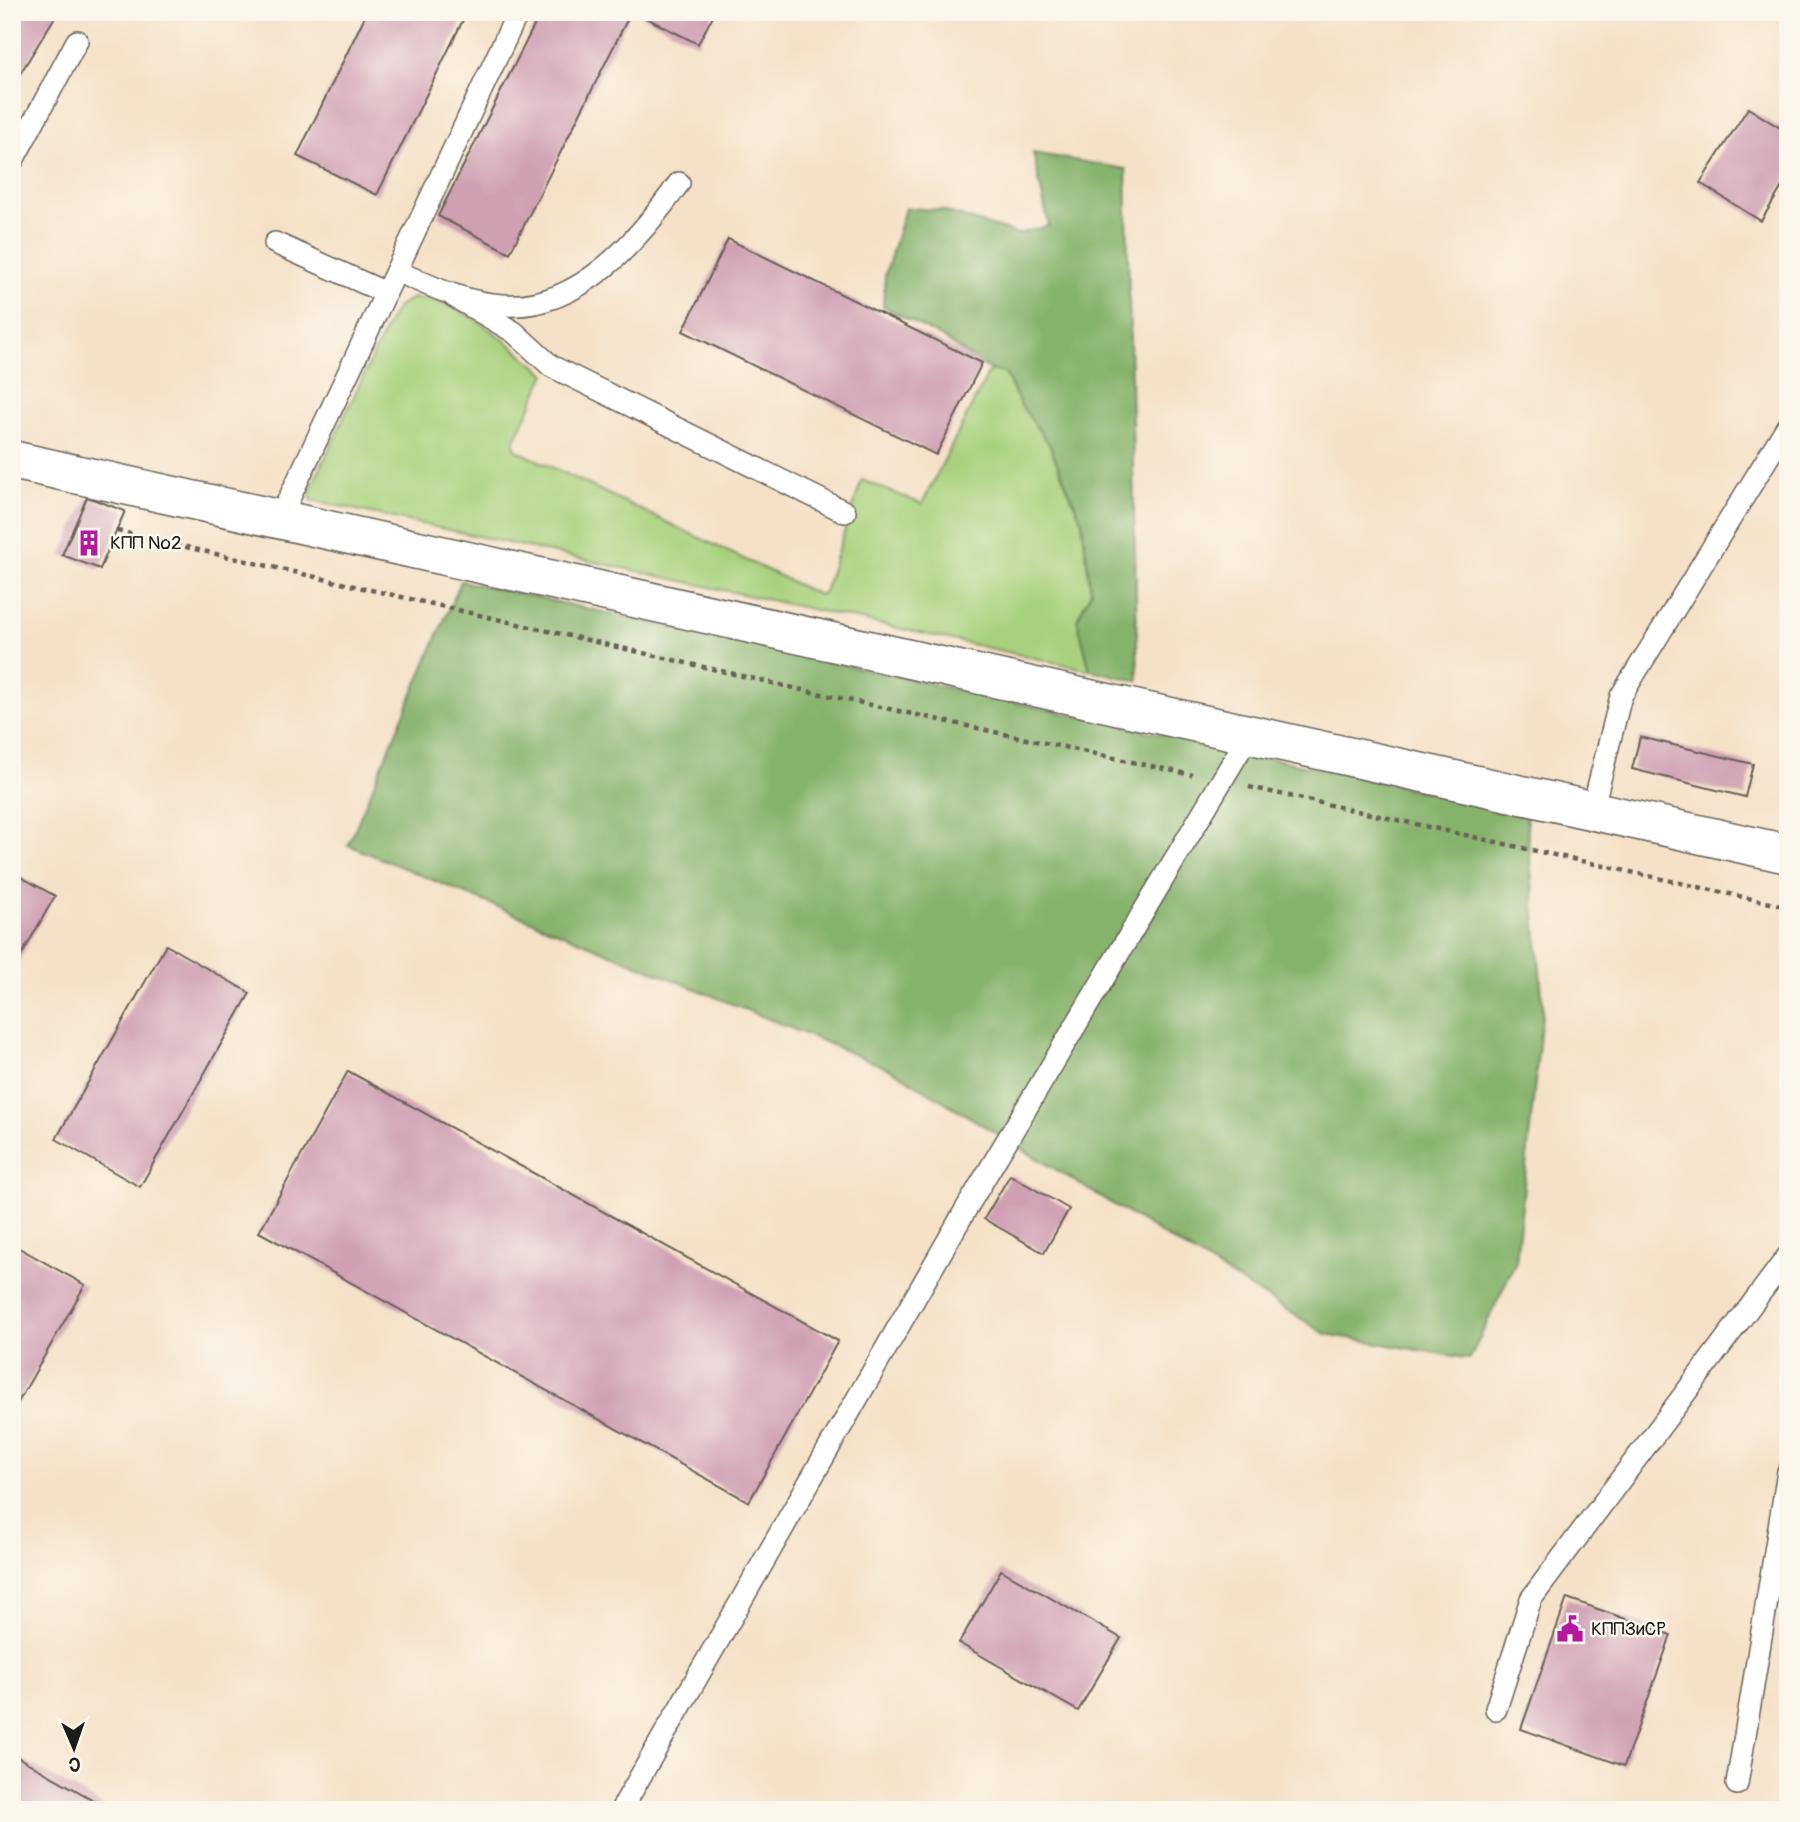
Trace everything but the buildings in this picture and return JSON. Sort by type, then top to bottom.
[{"type":"street","points":[[12,460],[1788,854]]},
{"type":"lane","points":[[279,520],[518,12]]},
{"type":"lane","points":[[12,163],[77,41]]},
{"type":"lane","points":[[453,296],[502,305],[538,304],[619,257],[652,221],[679,183]]},
{"type":"lane","points":[[275,243],[386,293]]},
{"type":"lane","points":[[396,271],[453,296],[514,332],[551,366],[845,512]]},
{"type":"lane","points":[[1592,811],[1622,696],[1788,425]]},
{"type":"lane","points":[[621,1810],[959,1221],[1249,735]]},
{"type":"lane","points":[[1496,1709],[1531,1599],[1788,1256]]},
{"type":"lane","points":[[1737,1784],[1788,1472]]},
{"type":"path","points":[[117,531],[807,691],[1788,907]]},
{"type":"green space","points":[[1033,153],[1126,169],[1138,681],[1090,670],[1077,619],[1091,592],[1082,522],[1049,444],[1020,404],[1005,373],[990,370],[941,337],[883,306],[885,276],[905,208],[941,210],[1017,234],[1049,226]]},
{"type":"green space","points":[[413,298],[432,301],[468,315],[546,374],[514,442],[516,450],[819,595],[824,592],[862,480],[922,504],[990,370],[1005,373],[1020,404],[1049,444],[1082,522],[1091,592],[1077,619],[1090,670],[311,500],[310,490],[391,317],[401,304]]},
{"type":"green space","points":[[461,581],[1526,814],[1543,1006],[1516,1261],[1470,1359],[1326,1334],[894,1071],[348,845]]},
{"type":"place","name":"КПП №2","points":[[89,543]]},
{"type":"place","name":"КППЗиСР","points":[[1570,1629]]}]
